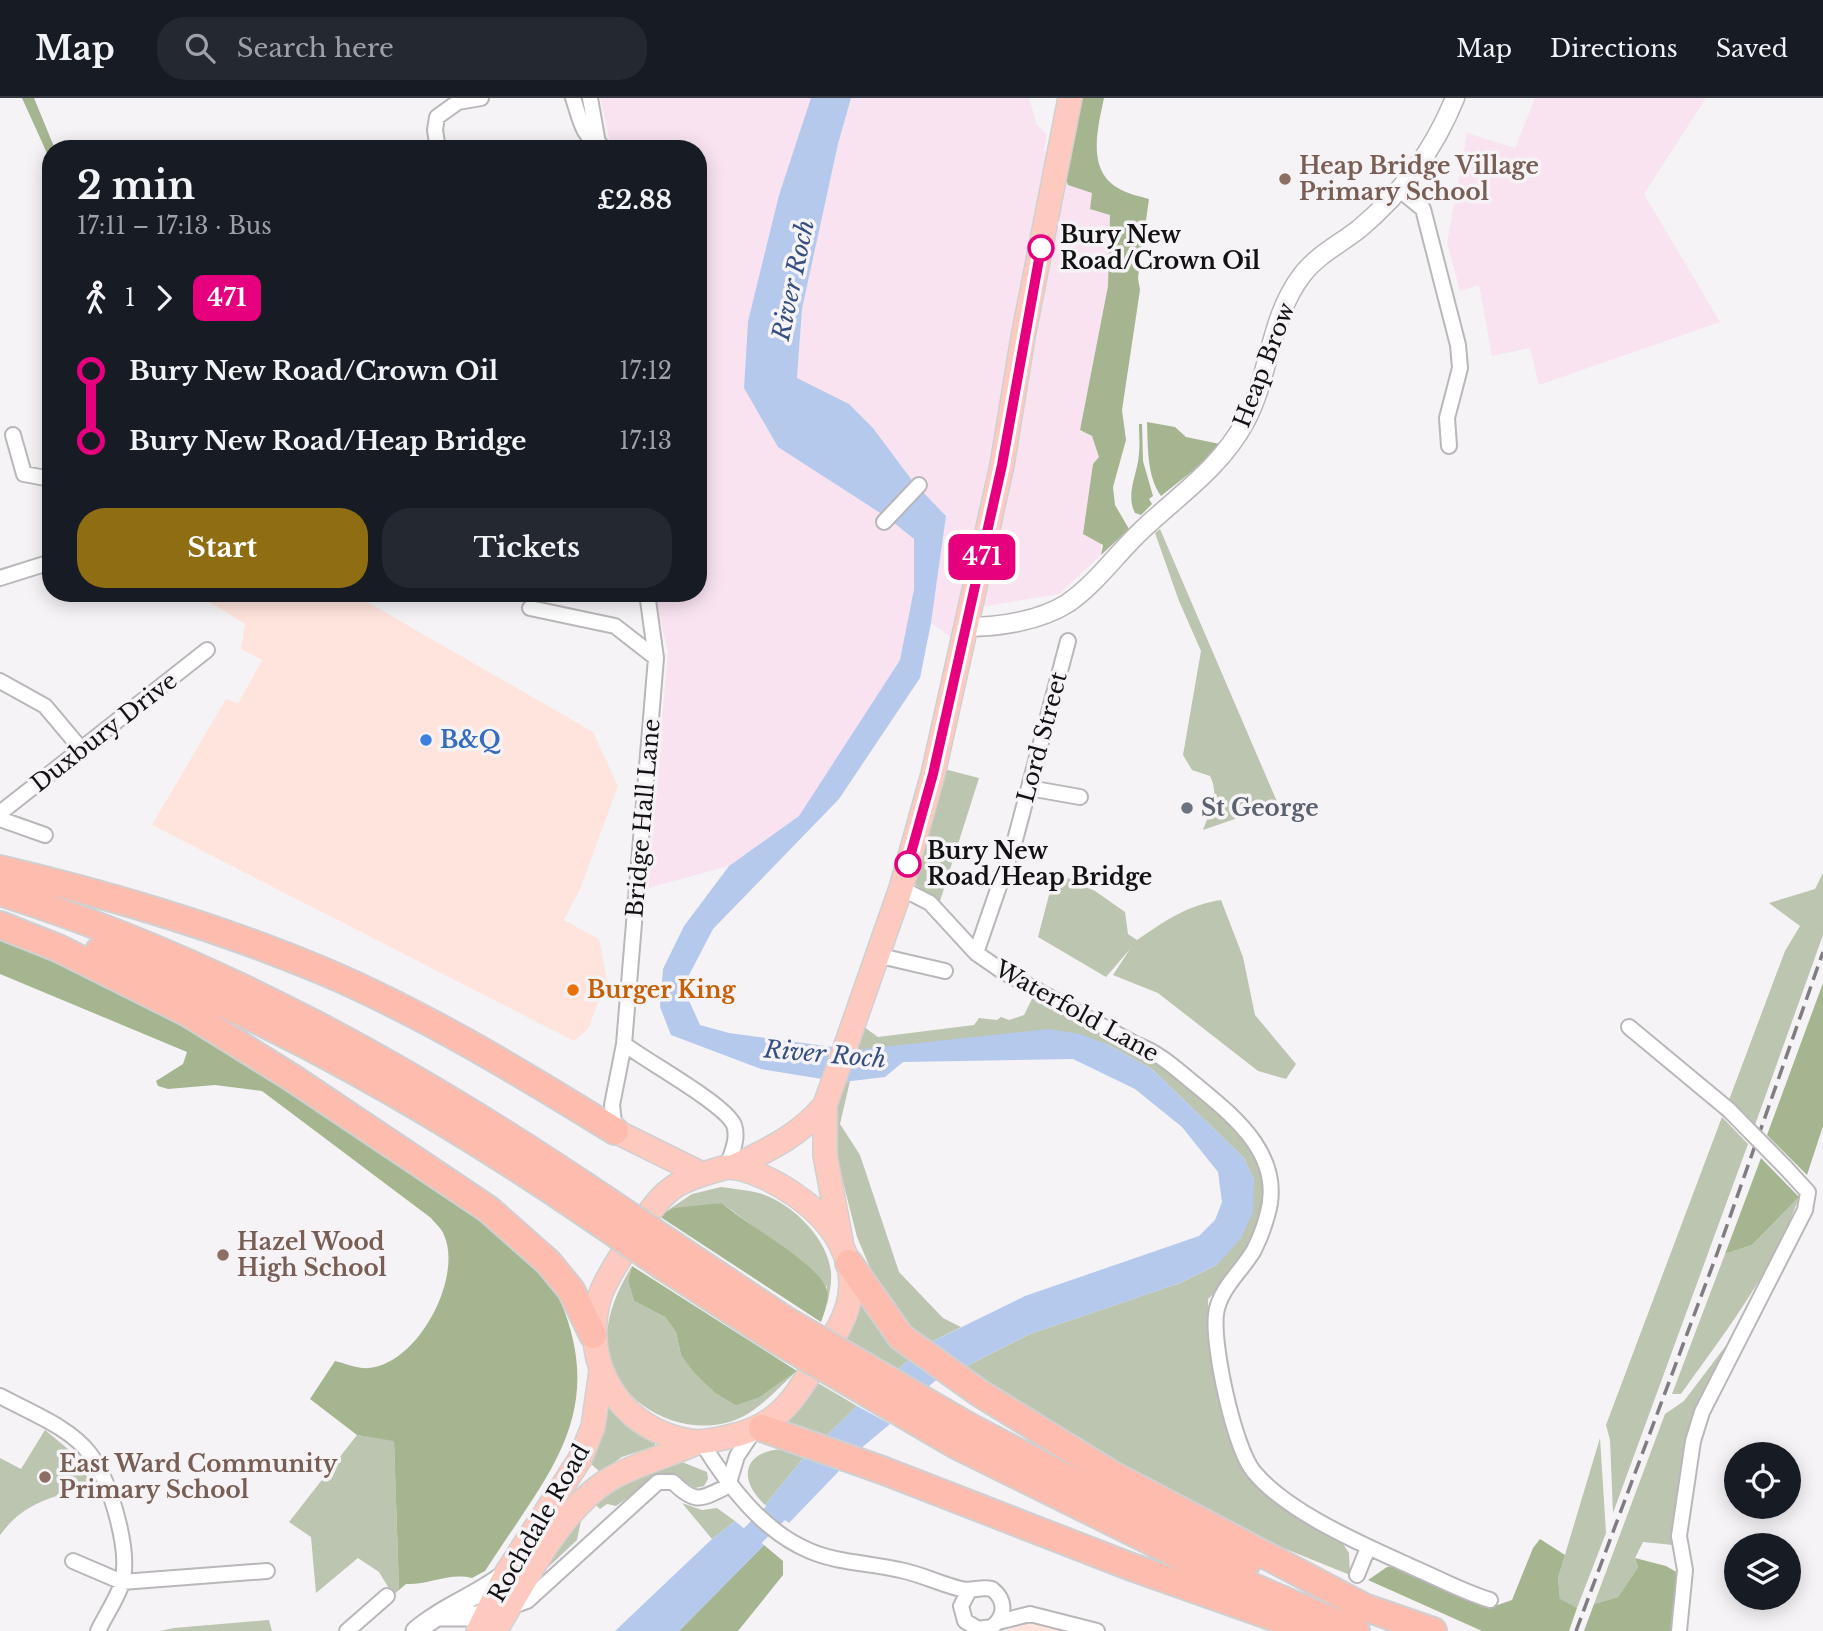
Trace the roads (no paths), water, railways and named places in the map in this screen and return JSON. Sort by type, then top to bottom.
[{"type":"highway","points":[[593,1335],[607,1278],[651,1209],[677,1185],[702,1174],[730,1167],[785,1142],[807,1126],[828,1094],[901,888],[933,774],[1002,465],[1023,337],[1070,98]]},
{"type":"highway","points":[[0,869],[95,891],[187,919],[324,972],[449,1034],[615,1130],[702,1174]]},
{"type":"highway","points":[[0,892],[167,954],[277,1003],[423,1082],[597,1208],[781,1330],[962,1436],[1183,1558],[1361,1620],[1433,1631]]},
{"type":"highway","points":[[0,915],[113,956],[331,1055],[503,1157],[597,1208]]},
{"type":"highway","points":[[0,925],[58,948],[188,1013],[291,1077],[488,1209],[548,1262],[571,1290],[593,1335],[601,1371],[616,1399],[640,1423],[698,1443]]},
{"type":"highway","points":[[757,1430],[797,1394],[841,1324],[850,1294],[845,1252],[825,1155],[828,1094]]},
{"type":"highway","points":[[730,1167],[794,1194],[812,1209],[845,1252],[901,1337],[981,1394],[1113,1475],[1361,1620]]},
{"type":"highway","name":"Rochdale Road","points":[[487,1625],[507,1573],[580,1459],[593,1427],[601,1371]]},
{"type":"highway","points":[[757,1430],[788,1435],[1129,1566],[1313,1631]]},
{"type":"highway","name":"Rochdale Road","points":[[487,1625],[510,1607],[522,1583],[566,1522],[595,1489],[628,1470],[698,1443],[757,1430]]},
{"type":"main road","points":[[416,1631],[434,1616],[471,1599],[507,1573]]},
{"type":"main road","points":[[434,1616],[487,1625]]},
{"type":"street","points":[[437,140],[435,130],[438,117],[458,102],[481,98]]},
{"type":"street","points":[[573,98],[590,140]]},
{"type":"street","points":[[590,98],[599,140]]},
{"type":"street","name":"Heap Brow","points":[[966,627],[1034,617],[1068,603],[1143,528],[1213,467],[1245,423],[1256,398],[1282,311],[1303,274],[1324,254],[1373,217],[1400,190],[1422,163],[1455,98]]},
{"type":"street","points":[[1400,190],[1423,209],[1458,345],[1460,368],[1447,418],[1449,446]]},
{"type":"street","points":[[13,435],[24,474],[42,477]]},
{"type":"street","points":[[884,522],[919,485]]},
{"type":"street","points":[[0,578],[42,565]]},
{"type":"street","name":"Bridge Hall Lane","points":[[615,1130],[612,1105],[624,1044],[656,657],[648,602]]},
{"type":"street","points":[[530,608],[615,626],[656,657]]},
{"type":"street","name":"Lord Street","points":[[976,953],[1015,840],[1068,641]]},
{"type":"street","name":"Duxbury Drive","points":[[0,813],[207,650]]},
{"type":"street","points":[[0,681],[45,706],[82,750]]},
{"type":"street","points":[[1029,789],[1080,797]]},
{"type":"street","points":[[0,819],[45,835]]},
{"type":"street","name":"Waterfold Lane","points":[[901,888],[930,903],[976,953],[1002,971],[1135,1044],[1156,1052],[1253,1136],[1268,1170],[1268,1213],[1254,1250],[1219,1300],[1216,1322],[1226,1391],[1243,1457],[1255,1474],[1321,1523],[1368,1548],[1490,1600]]},
{"type":"street","points":[[876,955],[945,971]]},
{"type":"street","points":[[1629,1027],[1729,1110],[1808,1192],[1805,1210],[1702,1412],[1693,1441],[1679,1536],[1685,1570],[1679,1631]]},
{"type":"street","points":[[624,1044],[721,1109],[734,1125],[730,1167]]},
{"type":"street","points":[[0,1396],[59,1427],[90,1454],[114,1505],[122,1542],[122,1582],[97,1631]]},
{"type":"street","points":[[733,1491],[737,1456],[757,1430]]},
{"type":"street","points":[[698,1443],[733,1491],[789,1541],[812,1552],[902,1570],[937,1584],[969,1591],[983,1587],[1042,1615],[1097,1631]]},
{"type":"street","points":[[510,1607],[527,1601],[658,1482],[673,1482],[687,1496],[701,1499],[733,1491]]},
{"type":"street","points":[[1357,1575],[1368,1548]]},
{"type":"street","points":[[73,1561],[122,1582],[267,1571]]},
{"type":"street","points":[[937,1584],[971,1626],[988,1628],[1022,1614],[1042,1615]]},
{"type":"street","points":[[959,1631],[963,1599],[969,1591]]},
{"type":"street","points":[[988,1628],[1003,1607],[998,1594]]},
{"type":"street","points":[[347,1631],[387,1596]]},
{"type":"water","points":[[811,98],[851,98],[838,144],[802,309],[797,378],[849,404],[873,428],[914,483],[885,516],[778,447],[744,388],[748,321],[779,195]]},
{"type":"water","points":[[919,488],[946,516],[931,623],[920,678],[839,799],[713,929],[688,977],[687,996],[700,1025],[729,1033],[833,1047],[822,1079],[761,1069],[671,1035],[660,1007],[663,969],[684,926],[729,866],[799,816],[900,660],[914,589],[914,539],[889,519]]},
{"type":"water","points":[[1049,1029],[1080,1034],[1107,1044],[1152,1069],[1244,1158],[1254,1180],[1253,1213],[1241,1238],[1217,1265],[1180,1283],[1030,1334],[961,1369],[925,1345],[1025,1296],[1199,1236],[1215,1220],[1222,1202],[1218,1172],[1182,1127],[1135,1089],[1073,1059],[903,1062],[885,1077],[843,1082],[855,1050]]},
{"type":"water","points":[[911,1358],[942,1375],[927,1388],[897,1370]]},
{"type":"water","points":[[857,1406],[890,1424],[859,1450],[825,1437]]},
{"type":"water","points":[[805,1456],[840,1470],[789,1523],[765,1505]]},
{"type":"water","points":[[735,1521],[764,1545],[679,1631],[615,1631],[712,1539]]},
{"type":"waterway","name":"River Roch","points":[[731,1557],[796,1493]]},
{"type":"railway","points":[[1576,1631],[1718,1251],[1823,952]]},
{"type":"place","name":"Heap Bridge Village Primary School","points":[[1285,179]]},
{"type":"place","name":"Bury New Road/Crown Oil","points":[[1041,248]]},
{"type":"place","name":"B&Q","points":[[426,740]]},
{"type":"place","name":"St George","points":[[1187,808]]},
{"type":"place","name":"Bury New Road/Heap Bridge","points":[[908,864]]},
{"type":"place","name":"Burger King","points":[[573,990]]},
{"type":"place","name":"Hazel Wood High School","points":[[223,1255]]},
{"type":"place","name":"East Ward Community Primary School","points":[[45,1477]]}]
